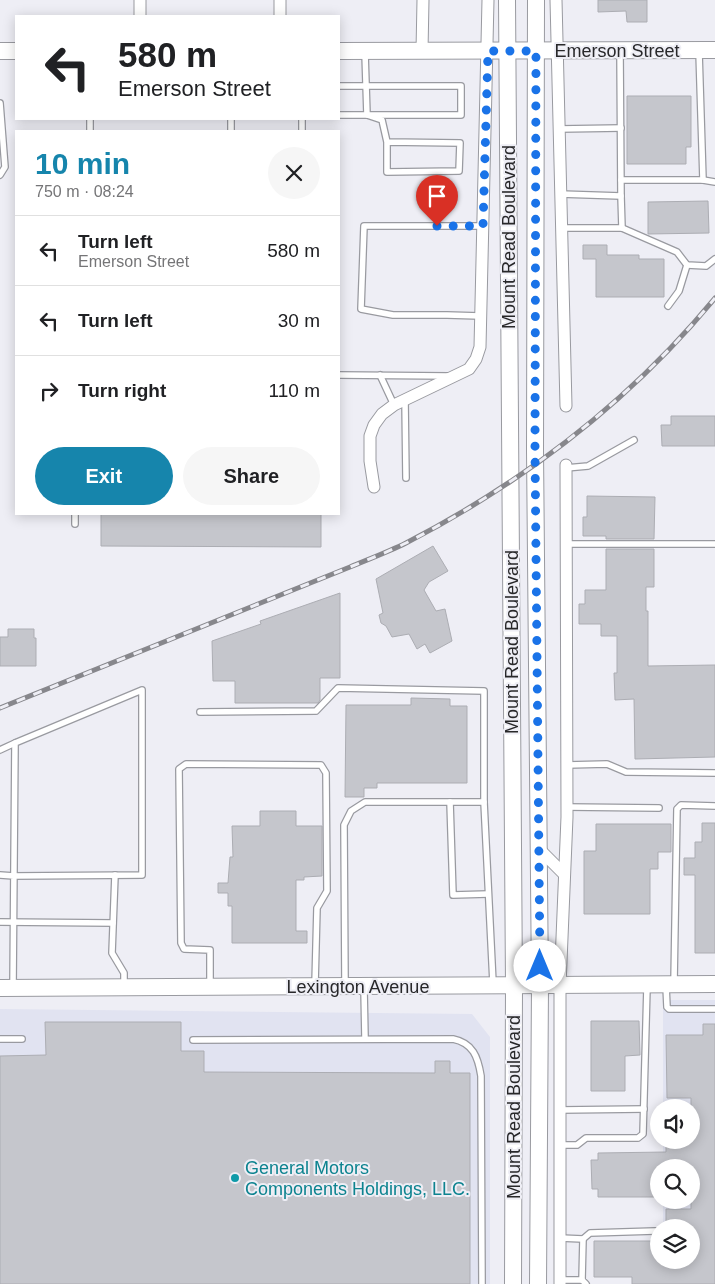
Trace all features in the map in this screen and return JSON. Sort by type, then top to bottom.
[{"type":"main road","name":"Mount Read Boulevard","points":[[507,0],[514,986],[513,1284]]},
{"type":"main road","name":"Mount Read Boulevard","points":[[536,0],[535,451],[540,986],[538,1284]]},
{"type":"main road","points":[[0,50],[15,50]]},
{"type":"main road","name":"Emerson Street","points":[[340,51],[707,50]]},
{"type":"main road","name":"Lexington Avenue","points":[[7,988],[715,984]]},
{"type":"street","points":[[140,0],[140,15]]},
{"type":"street","points":[[280,0],[280,15]]},
{"type":"street","points":[[422,0],[422,51]]},
{"type":"street","points":[[374,487],[370,461],[370,436],[378,419],[382,414],[399,403],[468,368],[476,359],[480,347],[488,0]]},
{"type":"street","points":[[556,0],[566,406]]},
{"type":"street","points":[[560,1282],[560,986],[567,807],[566,467]]},
{"type":"street","points":[[539,849],[564,874]]},
{"type":"lane","points":[[620,50],[622,228]]},
{"type":"lane","points":[[703,180],[707,50]]},
{"type":"lane","points":[[365,51],[367,115]]},
{"type":"lane","points":[[340,86],[461,86],[461,115],[340,115]]},
{"type":"lane","points":[[0,103],[5,167],[0,175]]},
{"type":"lane","points":[[367,115],[382,120],[386,142],[387,172],[459,171],[460,143],[386,142]]},
{"type":"lane","points":[[559,130],[621,128]]},
{"type":"lane","points":[[621,180],[703,180],[715,182]]},
{"type":"lane","points":[[560,194],[621,196]]},
{"type":"lane","points":[[480,316],[446,314],[393,315],[362,309],[364,226],[483,226]]},
{"type":"lane","points":[[561,228],[622,228],[677,252],[688,264],[706,266],[715,259]]},
{"type":"lane","points":[[668,306],[679,291],[688,264]]},
{"type":"lane","points":[[340,375],[455,376]]},
{"type":"lane","points":[[380,375],[399,403],[406,478]]},
{"type":"lane","points":[[566,467],[588,466],[634,440]]},
{"type":"lane","points":[[75,515],[75,524]]},
{"type":"lane","points":[[566,544],[715,544]]},
{"type":"lane","points":[[200,712],[316,711],[338,688],[484,691],[484,802],[493,986]]},
{"type":"lane","points":[[0,750],[142,690],[142,875],[0,876]]},
{"type":"lane","points":[[7,988],[14,922],[15,743]]},
{"type":"lane","points":[[210,987],[210,950],[184,949],[181,943],[179,769],[186,764],[321,765],[326,773],[327,891],[317,908],[315,987]]},
{"type":"lane","points":[[567,765],[606,764],[626,772],[715,774]]},
{"type":"lane","points":[[345,987],[344,825],[351,811],[365,802],[484,802]]},
{"type":"lane","points":[[450,802],[454,895],[488,894]]},
{"type":"lane","points":[[715,806],[681,805],[677,809],[670,985],[667,1007],[669,1009],[715,1009]]},
{"type":"lane","points":[[567,807],[660,808]]},
{"type":"lane","points":[[115,875],[112,953],[124,973],[124,987]]},
{"type":"lane","points":[[0,922],[113,923]]},
{"type":"lane","points":[[560,1145],[577,1145],[586,1138],[638,1138],[643,1134],[648,985]]},
{"type":"lane","points":[[364,986],[365,1038]]},
{"type":"lane","points":[[0,1039],[22,1038]]},
{"type":"lane","points":[[194,1040],[452,1038],[464,1041],[473,1051],[479,1062],[481,1076],[482,1284]]},
{"type":"lane","points":[[560,1110],[644,1109]]},
{"type":"lane","points":[[560,1238],[583,1239],[590,1233],[650,1231]]},
{"type":"lane","points":[[560,1282],[584,1282],[583,1239]]},
{"type":"shaded area","points":[[663,1000],[715,1000],[715,1284],[700,1269],[700,1219],[663,1219],[663,1209],[700,1209],[700,1159],[663,1159],[663,1149],[700,1149],[700,1099],[663,1099]]},
{"type":"shaded area","name":"General Motors Components Holdings, LLC.","points":[[0,1009],[472,1014],[490,1037],[490,1284],[0,1284]]},
{"type":"building","points":[[598,0],[647,0],[647,22],[627,22],[626,11],[598,12]]},
{"type":"building","points":[[627,96],[691,96],[691,147],[686,147],[686,164],[627,164]]},
{"type":"building","points":[[708,201],[709,233],[648,234],[648,202]]},
{"type":"building","points":[[583,245],[607,245],[607,255],[639,255],[639,259],[664,259],[664,297],[596,297],[596,259],[583,259]]},
{"type":"building","points":[[671,416],[715,416],[715,446],[662,446],[661,425],[671,425]]},
{"type":"building","points":[[587,496],[655,497],[654,539],[606,539],[606,536],[583,536],[583,517],[587,517]]},
{"type":"building","points":[[101,515],[321,515],[321,547],[101,546]]},
{"type":"building","points":[[433,546],[448,571],[429,582],[424,590],[436,611],[445,609],[452,641],[430,653],[425,644],[417,649],[409,634],[392,637],[386,626],[381,623],[379,615],[383,613],[376,579]]},
{"type":"building","points":[[606,549],[654,549],[654,587],[646,587],[648,666],[715,665],[715,757],[635,759],[634,699],[615,700],[614,673],[617,673],[617,636],[601,636],[601,624],[579,624],[579,604],[585,604],[585,590],[606,590]]},
{"type":"building","points":[[340,593],[340,678],[320,678],[320,700],[318,703],[235,703],[235,681],[213,681],[212,641],[261,624],[260,621]]},
{"type":"building","points":[[8,629],[34,629],[34,638],[36,638],[36,666],[0,666],[0,637],[8,637]]},
{"type":"building","points":[[411,698],[450,699],[450,706],[467,706],[467,783],[377,783],[377,788],[364,788],[364,797],[345,797],[346,705],[411,705]]},
{"type":"building","points":[[260,811],[296,811],[296,826],[322,826],[322,876],[304,877],[304,880],[296,880],[296,931],[307,931],[307,943],[232,943],[232,906],[228,906],[228,893],[218,893],[218,883],[228,883],[230,857],[233,857],[232,826],[260,826]]},
{"type":"building","points":[[702,823],[715,823],[715,953],[695,953],[695,875],[684,875],[684,858],[695,858],[695,842],[702,842]]},
{"type":"building","points":[[596,824],[671,824],[671,852],[658,852],[658,869],[650,869],[650,914],[584,914],[584,851],[596,851]]},
{"type":"building","points":[[591,1021],[639,1021],[640,1055],[625,1056],[625,1091],[591,1091]]},
{"type":"building","name":"General Motors Components Holdings, LLC.","points":[[45,1022],[181,1022],[181,1051],[204,1051],[204,1072],[435,1073],[435,1061],[450,1061],[450,1073],[470,1073],[470,1284],[0,1284],[0,1056],[46,1055]]},
{"type":"building","points":[[703,1024],[715,1024],[715,1284],[632,1284],[632,1277],[594,1277],[594,1241],[650,1241],[650,1269],[700,1269],[700,1219],[666,1219],[666,1209],[700,1209],[700,1159],[650,1159],[650,1197],[598,1197],[598,1189],[592,1189],[591,1160],[598,1160],[598,1153],[666,1152],[666,1149],[700,1149],[700,1099],[667,1098],[666,1035],[703,1035]]},
{"type":"railway","points":[[0,708],[385,552],[450,519],[533,466],[611,405],[682,336],[715,298]]},
{"type":"place","name":"General Motors Components Holdings, LLC.","points":[[235,1178]]},
{"type":"route","points":[[437,226],[483,226],[488,51],[536,51],[535,451],[540,966]]}]
